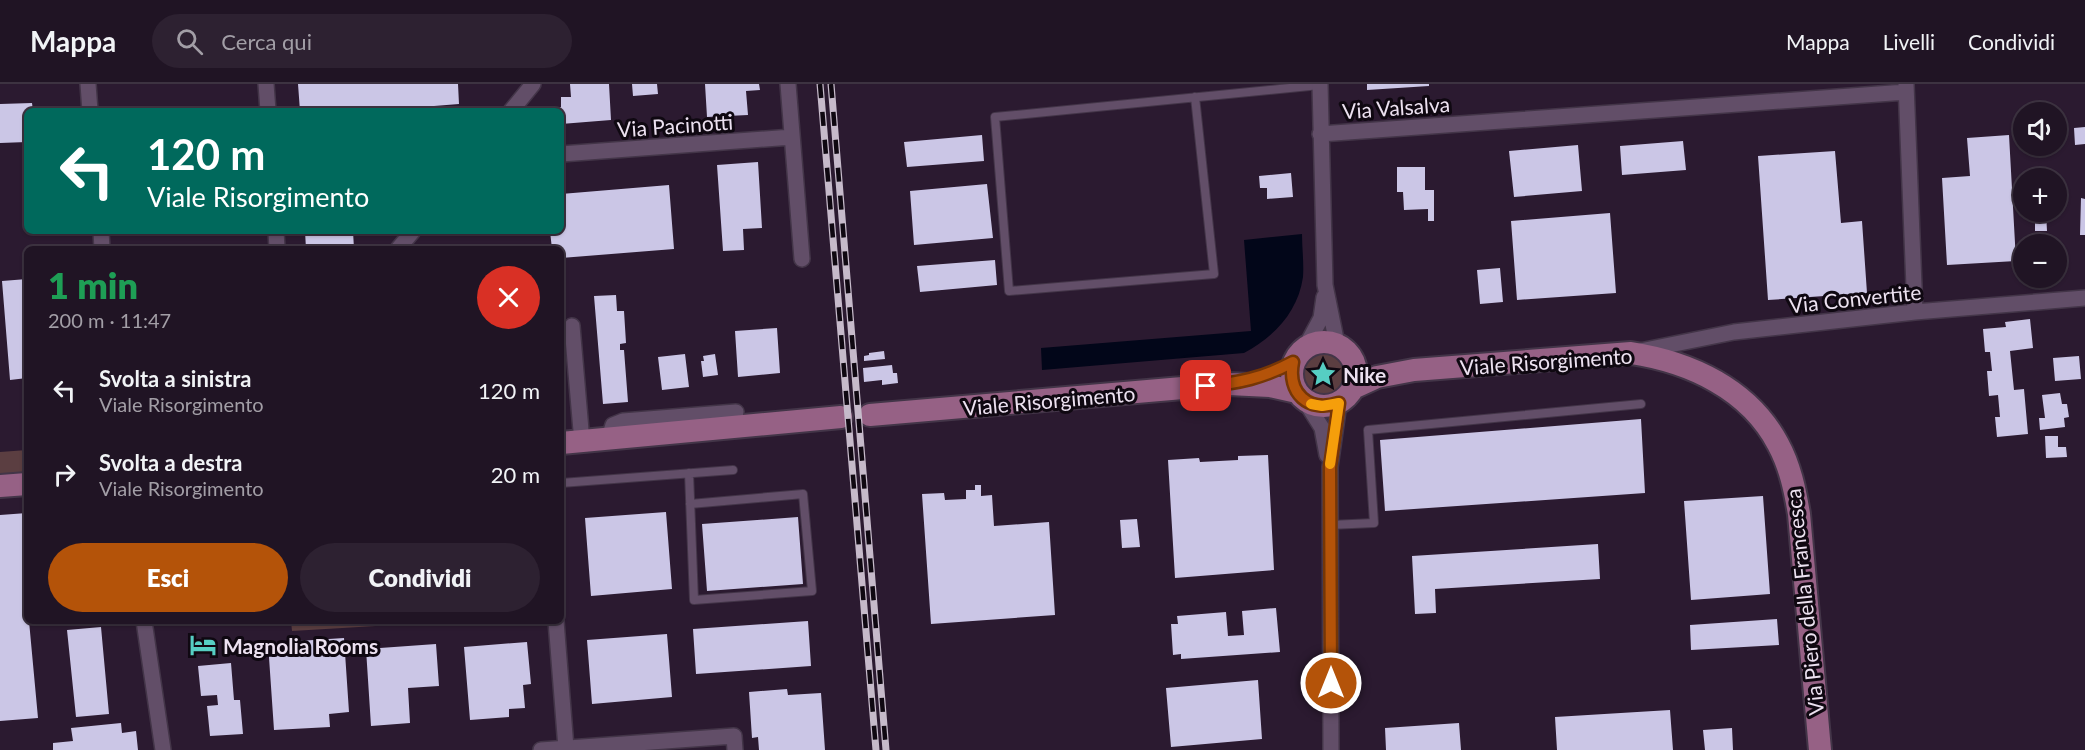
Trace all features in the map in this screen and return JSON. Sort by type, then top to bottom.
[{"type":"main road","name":"Viale Risorgimento","points":[[1229,384],[1268,375],[1316,342],[1326,342],[1377,365],[1414,370]]},
{"type":"main road","points":[[1343,349],[1356,370],[1346,395]]},
{"type":"main road","name":"Viale Risorgimento","points":[[870,415],[1229,384],[1270,386],[1322,406],[1377,377],[1414,370],[1631,353],[1678,363],[1707,376],[1740,398]]},
{"type":"main road","points":[[1300,354],[1291,372],[1292,383],[1301,396]]},
{"type":"main road","name":"Via Piero della Francesca","points":[[1740,398],[1755,412],[1778,444],[1795,490],[1820,750]]},
{"type":"main road","points":[[572,442],[841,417]]},
{"type":"main road","points":[[0,486],[24,484]]},
{"type":"street","points":[[88,84],[90,108]]},
{"type":"street","points":[[266,84],[268,108]]},
{"type":"street","points":[[513,108],[533,84]]},
{"type":"street","points":[[788,84],[802,259]]},
{"type":"street","points":[[1300,354],[1321,318],[1325,285],[1320,84]]},
{"type":"street","points":[[1906,88],[1915,312]]},
{"type":"street","name":"Via Valsalva","points":[[1320,134],[1906,88]]},
{"type":"street","name":"Via Pacinotti","points":[[564,154],[792,136]]},
{"type":"street","points":[[400,246],[410,234]]},
{"type":"street","points":[[1325,285],[1343,349]]},
{"type":"street","name":"Via Convertite","points":[[1631,353],[1734,332],[1915,312],[2085,298]]},
{"type":"street","points":[[572,326],[572,442]]},
{"type":"street","points":[[1330,467],[1346,395]]},
{"type":"street","points":[[1301,396],[1322,428],[1330,467],[1331,750]]},
{"type":"street","points":[[609,438],[613,425],[623,421],[736,412]]},
{"type":"street","points":[[144,624],[163,750]]},
{"type":"street","points":[[556,624],[566,748]]},
{"type":"street","points":[[541,750],[734,743]]},
{"type":"lane","points":[[1195,97],[1214,274],[1009,291],[995,117],[1320,84]]},
{"type":"lane","points":[[1330,525],[1374,524],[1368,430],[1641,404]]},
{"type":"lane","points":[[564,483],[733,470]]},
{"type":"lane","points":[[689,473],[690,504],[694,600],[812,591],[803,494],[690,504]]},
{"type":"shaded area","points":[[1324,348],[1338,352],[1346,360],[1350,374],[1346,388],[1338,396],[1324,400],[1310,396],[1302,388],[1298,374],[1302,360],[1310,352]]},
{"type":"shaded area","points":[[24,450],[24,473],[0,474],[0,452]]},
{"type":"shaded area","points":[[291,624],[410,624],[292,631]]},
{"type":"water","points":[[1302,234],[1303,277],[1296,301],[1275,331],[1244,353],[1042,370],[1041,348],[1251,331],[1244,240]]},
{"type":"building","points":[[298,84],[458,84],[459,104],[434,106],[434,108],[300,108]]},
{"type":"building","points":[[570,84],[609,84],[611,120],[564,124],[564,108],[552,108],[561,107],[561,97],[571,97]]},
{"type":"building","points":[[632,84],[657,84],[658,94],[633,96]]},
{"type":"building","points":[[705,84],[759,84],[760,90],[746,91],[748,115],[707,117]]},
{"type":"building","points":[[1367,84],[1429,84],[1429,86],[1367,90]]},
{"type":"building","points":[[32,103],[33,108],[24,108],[24,142],[0,143],[0,104]]},
{"type":"building","points":[[2085,127],[2085,144],[2075,145],[2074,128]]},
{"type":"building","points":[[982,135],[984,161],[907,167],[904,142]]},
{"type":"building","points":[[2009,135],[2014,234],[2013,261],[1947,265],[1942,178],[1970,176],[1967,138]]},
{"type":"building","points":[[1683,141],[1686,170],[1622,175],[1620,146]]},
{"type":"building","points":[[1578,145],[1582,191],[1514,197],[1509,151]]},
{"type":"building","points":[[1835,151],[1841,223],[1862,221],[1867,293],[1768,300],[1758,156]]},
{"type":"building","points":[[758,162],[762,228],[743,229],[744,250],[723,251],[717,165]]},
{"type":"building","points":[[1397,167],[1425,167],[1425,190],[1434,190],[1434,221],[1428,221],[1428,209],[1404,210],[1403,192],[1397,192]]},
{"type":"building","points":[[1291,173],[1293,197],[1267,199],[1267,188],[1260,188],[1259,176]]},
{"type":"building","points":[[987,184],[993,238],[914,245],[910,191]]},
{"type":"building","points":[[669,185],[674,249],[564,258],[564,246],[552,246],[550,234],[564,234],[564,194]]},
{"type":"building","points":[[2081,198],[2085,199],[2085,235],[2080,235]]},
{"type":"building","points":[[1610,213],[1616,293],[1517,300],[1511,221]]},
{"type":"building","points":[[2035,222],[2047,222],[2047,231],[2035,231]]},
{"type":"building","points":[[305,234],[353,234],[354,246],[306,246]]},
{"type":"building","points":[[995,260],[997,285],[920,292],[917,266]]},
{"type":"building","points":[[1500,268],[1503,302],[1480,304],[1477,270]]},
{"type":"building","points":[[24,279],[24,378],[10,380],[2,281]]},
{"type":"building","points":[[616,295],[617,311],[624,311],[626,343],[620,344],[620,350],[624,350],[628,402],[603,404],[594,296]]},
{"type":"building","points":[[2030,319],[2033,348],[2010,351],[2014,390],[2024,389],[2028,434],[1997,437],[1995,417],[2000,417],[1998,395],[1989,396],[1987,371],[1992,371],[1990,352],[1985,352],[1983,329],[2006,327],[2005,322]]},
{"type":"building","points":[[777,328],[780,373],[738,377],[735,331]]},
{"type":"building","points":[[884,351],[885,359],[864,361],[864,356],[869,353]]},
{"type":"building","points":[[685,354],[689,387],[662,390],[658,357]]},
{"type":"building","points":[[715,354],[718,375],[703,377],[701,361],[704,361],[703,356]]},
{"type":"building","points":[[2079,356],[2081,379],[2055,381],[2053,358]]},
{"type":"building","points":[[892,365],[893,373],[897,373],[898,383],[882,385],[882,380],[864,382],[863,368]]},
{"type":"building","points":[[2060,393],[2062,404],[2067,404],[2069,417],[2064,418],[2065,427],[2040,430],[2039,418],[2045,418],[2042,395]]},
{"type":"building","points":[[1641,419],[1645,493],[1385,511],[1380,440]]},
{"type":"building","points":[[2045,436],[2058,436],[2058,447],[2066,447],[2067,457],[2046,458]]},
{"type":"building","points":[[1268,455],[1274,570],[1175,578],[1168,460],[1199,458],[1200,462],[1238,460],[1238,456]]},
{"type":"building","points":[[975,485],[981,485],[981,496],[992,495],[994,526],[1049,522],[1055,615],[931,624],[922,494],[944,493],[945,500],[966,499],[966,490],[975,490]]},
{"type":"building","points":[[1763,496],[1770,594],[1691,600],[1684,501]]},
{"type":"building","points":[[666,512],[672,589],[591,596],[585,518]]},
{"type":"building","points":[[24,513],[24,624],[29,624],[38,718],[0,721],[0,515]]},
{"type":"building","points":[[798,517],[803,584],[707,591],[702,524]]},
{"type":"building","points":[[1137,519],[1140,547],[1122,548],[1120,520]]},
{"type":"building","points":[[1598,544],[1600,579],[1435,589],[1436,613],[1415,614],[1412,556]]},
{"type":"building","points":[[1276,608],[1280,652],[1181,659],[1181,654],[1173,655],[1171,624],[1178,624],[1177,616],[1226,612],[1228,636],[1244,635],[1242,611]]},
{"type":"building","points":[[1777,619],[1779,645],[1691,650],[1690,625]]},
{"type":"building","points":[[808,621],[811,666],[696,674],[693,629]]},
{"type":"building","points":[[101,627],[109,714],[76,717],[67,630]]},
{"type":"building","points":[[667,634],[672,697],[592,704],[587,640]]},
{"type":"building","points":[[344,638],[349,712],[329,714],[330,727],[274,730],[268,643]]},
{"type":"building","points":[[527,642],[531,684],[523,685],[525,708],[509,709],[509,717],[470,720],[464,647]]},
{"type":"building","points":[[436,644],[439,686],[408,688],[410,723],[371,726],[366,649]]},
{"type":"building","points":[[231,663],[234,700],[240,700],[243,734],[210,736],[207,706],[218,705],[217,695],[201,696],[198,666]]},
{"type":"building","points":[[1258,680],[1262,739],[1171,747],[1166,688]]},
{"type":"building","points":[[787,689],[788,695],[821,693],[825,750],[759,750],[758,737],[752,738],[749,692]]},
{"type":"building","points":[[1670,710],[1673,750],[1557,750],[1555,717]]},
{"type":"building","points":[[121,723],[122,733],[136,731],[138,750],[53,750],[53,743],[73,741],[71,728]]},
{"type":"building","points":[[1459,723],[1461,750],[1386,750],[1385,728]]},
{"type":"building","points":[[1732,728],[1733,750],[1705,750],[1703,730]]},
{"type":"railway","points":[[820,84],[876,750]]},
{"type":"railway","points":[[831,84],[886,750]]},
{"type":"slow traffic","points":[[1311,404],[1330,406],[1339,403],[1330,464]]},
{"type":"place","name":"Nike","points":[[1323,374]]},
{"type":"place","name":"Magnolia Rooms","points":[[203,645]]},
{"type":"route","points":[[1206,386],[1229,384],[1268,375],[1293,362],[1292,383],[1300,397],[1313,405],[1330,406],[1339,403],[1330,467],[1331,683]]}]
